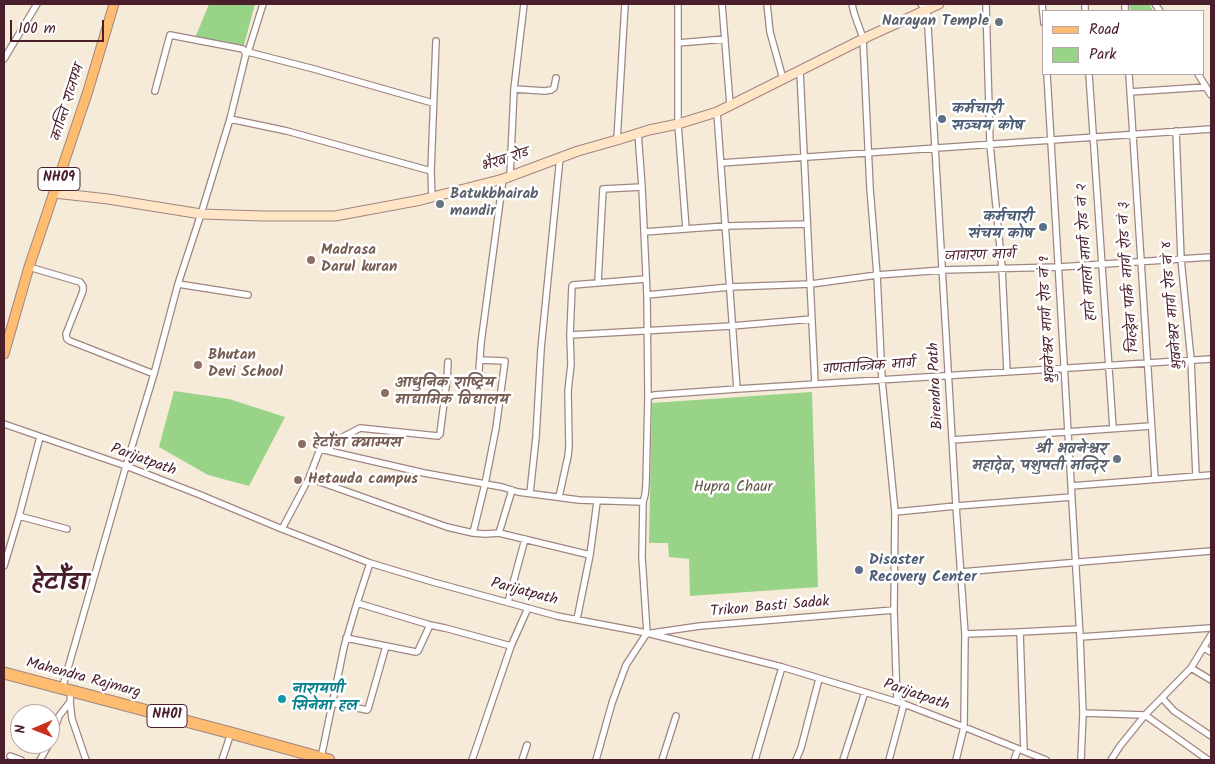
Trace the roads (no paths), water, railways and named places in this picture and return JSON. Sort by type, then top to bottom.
[{"type":"highway","name":"Mahendra Rajmarg","points":[[4,673],[68,694],[231,733],[325,759]]},
{"type":"main road","name":"कान्ति राजपथ","points":[[4,354],[29,267],[88,91],[114,4]]},
{"type":"main road","name":"भैरव रोड","points":[[54,193],[108,199],[201,214],[263,216],[334,216],[432,198],[507,177],[578,151],[717,112],[924,7],[940,4]]},
{"type":"street","points":[[4,59],[37,4]]},
{"type":"street","points":[[60,714],[68,694],[126,466],[154,374],[178,284],[230,119],[247,53],[263,4]]},
{"type":"street","points":[[478,384],[507,177],[514,89],[524,4]]},
{"type":"street","points":[[617,140],[624,4]]},
{"type":"street","points":[[678,4],[678,124],[686,229]]},
{"type":"street","points":[[722,4],[730,105]]},
{"type":"street","points":[[767,4],[770,32],[783,79]]},
{"type":"street","points":[[852,4],[864,38],[870,188],[877,275],[882,380],[895,512],[894,610],[897,702]]},
{"type":"street","points":[[986,4],[990,144],[1002,268],[1007,372]]},
{"type":"street","name":"Birendra Path","points":[[924,7],[936,148],[965,634],[964,726],[956,760]]},
{"type":"street","points":[[155,91],[170,35],[243,49],[247,53],[314,69],[433,103]]},
{"type":"street","points":[[678,43],[725,39]]},
{"type":"street","points":[[432,198],[431,171],[436,41]]},
{"type":"street","points":[[800,70],[816,384]]},
{"type":"street","name":"भुवनेश्वर मार्ग रोड नं १","points":[[1047,75],[1080,637],[1083,713],[1081,760]]},
{"type":"street","name":"हाते मालो मार्ग रोड नं २","points":[[1089,75],[1113,428]]},
{"type":"street","name":"चिल्ड्रेन पार्क मार्ग रोड नं ३","points":[[1129,75],[1155,479]]},
{"type":"street","points":[[1199,75],[1211,95]]},
{"type":"street","points":[[514,89],[551,90],[554,88],[556,78]]},
{"type":"street","points":[[1130,92],[1206,87]]},
{"type":"street","points":[[717,112],[737,389]]},
{"type":"street","points":[[230,119],[287,131],[431,171]]},
{"type":"street","points":[[721,163],[1211,129]]},
{"type":"street","name":"भुवनेश्वर मार्ग रोड नं ४","points":[[1176,131],[1181,259],[1191,360],[1196,476]]},
{"type":"street","points":[[596,760],[612,703],[626,665],[647,633],[642,556],[648,397],[647,295],[638,133]]},
{"type":"street","points":[[530,493],[536,436],[541,349],[560,157]]},
{"type":"street","points":[[598,282],[603,189],[642,187]]},
{"type":"street","points":[[644,232],[726,226],[808,224]]},
{"type":"street","name":"जागरण मार्ग","points":[[647,295],[730,287],[810,284],[877,275],[943,270],[1059,267],[1211,257]]},
{"type":"street","points":[[29,267],[80,282],[83,286],[83,291],[66,334],[67,339],[154,374]]},
{"type":"street","points":[[559,497],[568,456],[569,441],[568,391],[571,364],[572,286],[645,279]]},
{"type":"street","points":[[178,284],[248,295]]},
{"type":"street","points":[[570,335],[732,326],[812,319]]},
{"type":"street","name":"गणतान्त्रिक मार्ग","points":[[648,397],[737,389],[1211,359]]},
{"type":"street","points":[[473,532],[496,428],[505,361],[480,360]]},
{"type":"street","points":[[282,529],[309,478],[320,449],[360,428],[438,436],[440,434],[448,362]]},
{"type":"street","name":"Parijatpath","points":[[4,424],[126,466],[282,529],[370,562],[433,582],[557,616],[647,633],[782,667],[904,704],[964,726],[1046,760]]},
{"type":"street","points":[[952,440],[1151,426]]},
{"type":"street","points":[[4,566],[40,437]]},
{"type":"street","points":[[320,449],[424,473],[530,493],[597,502],[644,502]]},
{"type":"street","points":[[1071,486],[1211,475]]},
{"type":"street","points":[[309,478],[447,527],[485,534],[499,533],[590,554]]},
{"type":"street","points":[[499,533],[512,490]]},
{"type":"street","points":[[895,512],[1072,497]]},
{"type":"street","points":[[577,619],[590,554],[597,502]]},
{"type":"street","points":[[19,516],[67,529]]},
{"type":"street","points":[[508,602],[525,539]]},
{"type":"street","points":[[961,572],[1211,551]]},
{"type":"street","points":[[325,759],[332,703],[346,638],[370,562]]},
{"type":"street","points":[[357,603],[511,646]]},
{"type":"street","points":[[472,760],[511,646],[528,608]]},
{"type":"street","name":"Trikon Basti Sadak","points":[[647,633],[709,625],[894,610]]},
{"type":"street","points":[[346,638],[416,652],[430,624]]},
{"type":"street","points":[[1080,637],[1211,628]]},
{"type":"street","points":[[965,634],[1079,629]]},
{"type":"street","points":[[1014,760],[1021,750],[1020,632]]},
{"type":"street","points":[[1110,760],[1145,715],[1192,668],[1211,635]]},
{"type":"street","points":[[332,703],[368,709],[386,646]]},
{"type":"street","points":[[1204,648],[1211,652]]},
{"type":"street","points":[[755,760],[782,667]]},
{"type":"street","points":[[1192,668],[1211,680]]},
{"type":"street","points":[[796,760],[801,748],[819,679]]},
{"type":"street","points":[[843,760],[865,692]]},
{"type":"street","points":[[68,694],[72,719],[86,760]]},
{"type":"street","points":[[1162,698],[1174,711],[1211,736]]},
{"type":"street","points":[[889,760],[904,704]]},
{"type":"street","points":[[1083,713],[1145,715],[1208,760]]},
{"type":"street","points":[[662,760],[676,716]]},
{"type":"street","points":[[222,760],[231,733]]},
{"type":"street","points":[[522,760],[527,745]]},
{"type":"street","points":[[10,756],[21,760]]},
{"type":"place","name":"Narayan Temple","points":[[999,22]]},
{"type":"place","name":"कर्मचारी सञ्चय कोष","points":[[942,119]]},
{"type":"place","name":"Batukbhairab mandir","points":[[440,204]]},
{"type":"place","name":"कर्मचारी संचय कोष","points":[[1043,227]]},
{"type":"place","name":"Madrasa Darul kuran","points":[[311,260]]},
{"type":"place","name":"Bhutan Devi School","points":[[198,365]]},
{"type":"place","name":"आधुनिक राष्ट्रिय माद्यामिक विद्यालय","points":[[385,393]]},
{"type":"place","name":"हेटौंडा क्याम्पस","points":[[302,444]]},
{"type":"place","name":"श्री भुवनेश्वर महादेव, पशुपती मन्दिर","points":[[1117,459]]},
{"type":"place","name":"Hetauda campus","points":[[298,480]]},
{"type":"place","name":"Disaster Recovery Center","points":[[859,570]]},
{"type":"place","name":"नारायणी सिनेमा हल","points":[[282,699]]},
{"type":"district","name":"हेटौँडा","points":[[59,586]]},
{"type":"park label","name":"Hupra Chaur","points":[[733,488]]}]
